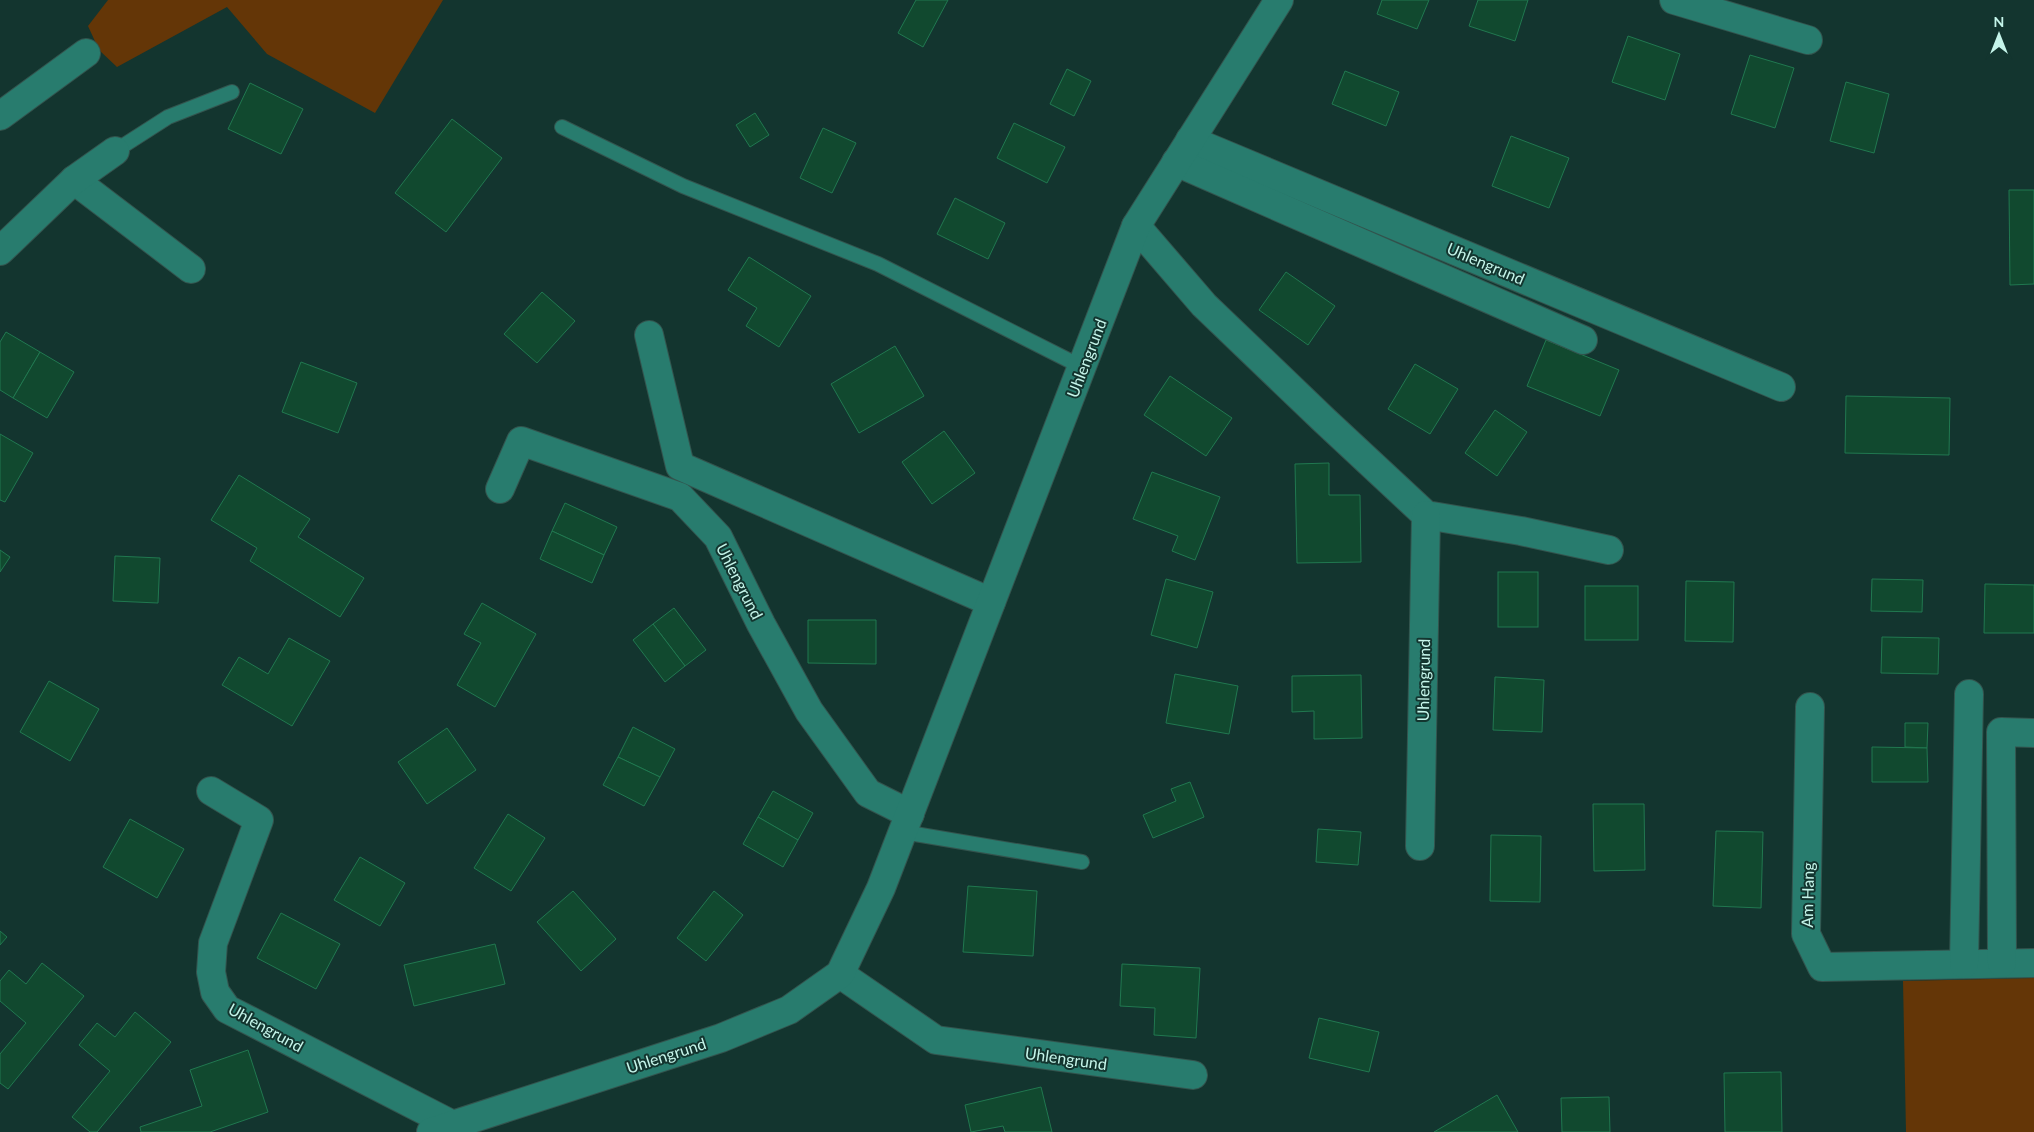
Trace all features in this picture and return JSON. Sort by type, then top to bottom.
[{"type":"street","name":"Uhlengrund","points":[[211,791],[259,820],[213,943],[211,972],[215,992],[226,1009],[442,1128],[720,1038],[789,1010],[840,974],[881,888],[1136,226],[1279,0]]},
{"type":"street","points":[[1674,0],[1808,40]]},
{"type":"street","points":[[0,116],[86,54]]},
{"type":"street","points":[[0,251],[74,180],[115,151]]},
{"type":"street","name":"Uhlengrund","points":[[1183,151],[1583,340]]},
{"type":"street","name":"Uhlengrund","points":[[1183,151],[1781,387]]},
{"type":"street","points":[[74,180],[191,269]]},
{"type":"street","points":[[1136,226],[1204,304],[1324,420],[1426,514],[1521,530],[1610,550]]},
{"type":"street","points":[[649,335],[680,466],[991,602]]},
{"type":"street","name":"Uhlengrund","points":[[500,489],[521,441],[680,497],[718,537],[809,711],[868,793],[906,823]]},
{"type":"street","name":"Uhlengrund","points":[[1420,846],[1426,514]]},
{"type":"street","points":[[1964,964],[1969,694]]},
{"type":"street","name":"Am Hang","points":[[1810,707],[1806,934],[1822,967],[2034,963]]},
{"type":"street","points":[[2002,963],[2000,732],[2034,733]]},
{"type":"street","name":"Uhlengrund","points":[[840,974],[936,1040],[1193,1076]]},
{"type":"lane","points":[[115,151],[168,117],[232,92]]},
{"type":"lane","points":[[562,127],[682,186],[878,264],[1082,366]]},
{"type":"lane","points":[[906,823],[1082,862]]},
{"type":"shaded area","points":[[108,0],[443,0],[375,113],[267,54],[227,7],[117,67],[99,50],[88,26]]},
{"type":"shaded area","points":[[2034,978],[2034,1132],[1906,1132],[1903,981]]},
{"type":"building","points":[[916,0],[948,0],[923,47],[898,33]]},
{"type":"building","points":[[1382,0],[1429,0],[1417,29],[1377,14]]},
{"type":"building","points":[[1478,0],[1528,0],[1515,41],[1469,26]]},
{"type":"building","points":[[1628,36],[1680,54],[1665,100],[1612,82]]},
{"type":"building","points":[[1750,55],[1794,68],[1775,128],[1731,114]]},
{"type":"building","points":[[1067,69],[1091,81],[1074,116],[1050,104]]},
{"type":"building","points":[[1345,71],[1399,92],[1386,126],[1332,104]]},
{"type":"building","points":[[1846,82],[1889,94],[1874,153],[1830,141]]},
{"type":"building","points":[[250,83],[303,109],[281,154],[228,129]]},
{"type":"building","points":[[755,113],[769,135],[750,147],[736,125]]},
{"type":"building","points":[[452,119],[502,158],[446,232],[395,193]]},
{"type":"building","points":[[1014,123],[1065,147],[1047,183],[997,158]]},
{"type":"building","points":[[823,128],[856,143],[832,193],[800,178]]},
{"type":"building","points":[[1511,136],[1569,158],[1549,208],[1492,186]]},
{"type":"building","points":[[2009,190],[2034,190],[2034,284],[2010,285]]},
{"type":"building","points":[[955,198],[1005,223],[988,259],[937,234]]},
{"type":"building","points":[[749,257],[811,296],[779,347],[746,326],[757,308],[728,290]]},
{"type":"building","points":[[1286,272],[1335,306],[1308,345],[1259,310]]},
{"type":"building","points":[[542,292],[575,321],[537,363],[504,334]]},
{"type":"building","points":[[6,332],[40,352],[13,398],[0,390],[0,342]]},
{"type":"building","points":[[1546,340],[1619,370],[1600,416],[1527,386]]},
{"type":"building","points":[[895,346],[924,396],[859,433],[831,384]]},
{"type":"building","points":[[40,352],[74,372],[47,418],[13,398]]},
{"type":"building","points":[[301,362],[357,383],[338,433],[282,412]]},
{"type":"building","points":[[1415,364],[1458,389],[1430,434],[1388,409]]},
{"type":"building","points":[[1170,376],[1232,418],[1206,456],[1144,415]]},
{"type":"building","points":[[1846,396],[1950,398],[1949,455],[1845,453]]},
{"type":"building","points":[[1495,410],[1527,432],[1497,476],[1465,453]]},
{"type":"building","points":[[944,431],[975,473],[932,504],[902,462]]},
{"type":"building","points":[[0,434],[33,453],[5,502],[0,500]]},
{"type":"building","points":[[1329,463],[1329,495],[1360,495],[1361,562],[1297,563],[1295,464]]},
{"type":"building","points":[[1152,472],[1220,497],[1195,560],[1172,551],[1178,536],[1133,519]]},
{"type":"building","points":[[239,475],[310,519],[298,537],[364,578],[340,617],[250,561],[257,548],[211,520]]},
{"type":"building","points":[[565,503],[617,527],[604,555],[552,531]]},
{"type":"building","points":[[552,531],[604,555],[592,583],[540,559]]},
{"type":"building","points":[[0,550],[10,557],[0,572]]},
{"type":"building","points":[[115,556],[160,558],[158,603],[113,601]]},
{"type":"building","points":[[1498,572],[1538,572],[1538,627],[1498,627]]},
{"type":"building","points":[[1166,579],[1213,592],[1197,648],[1151,635]]},
{"type":"building","points":[[1872,579],[1923,580],[1922,612],[1871,611]]},
{"type":"building","points":[[1686,581],[1734,582],[1733,642],[1685,641]]},
{"type":"building","points":[[1985,584],[2034,585],[2034,633],[1984,633]]},
{"type":"building","points":[[1585,586],[1638,586],[1638,640],[1585,640]]},
{"type":"building","points":[[482,603],[536,634],[495,707],[457,685],[481,643],[464,634]]},
{"type":"building","points":[[674,608],[706,650],[685,666],[653,624]]},
{"type":"building","points":[[808,620],[876,620],[876,664],[808,663]]},
{"type":"building","points":[[653,624],[685,666],[665,682],[633,640]]},
{"type":"building","points":[[1882,637],[1939,638],[1938,674],[1881,673]]},
{"type":"building","points":[[289,638],[330,661],[292,726],[222,685],[239,657],[268,674]]},
{"type":"building","points":[[1175,674],[1238,686],[1229,734],[1166,723]]},
{"type":"building","points":[[1361,675],[1362,738],[1314,739],[1314,711],[1292,712],[1292,676]]},
{"type":"building","points":[[1495,677],[1544,680],[1542,732],[1493,730]]},
{"type":"building","points":[[49,681],[99,709],[70,761],[20,732]]},
{"type":"building","points":[[1905,723],[1928,723],[1927,748],[1905,747]]},
{"type":"building","points":[[633,727],[675,749],[660,777],[618,757]]},
{"type":"building","points":[[447,728],[476,770],[427,804],[398,762]]},
{"type":"building","points":[[1872,747],[1927,748],[1928,782],[1872,782]]},
{"type":"building","points":[[618,757],[660,777],[644,806],[603,785]]},
{"type":"building","points":[[1190,782],[1204,817],[1153,838],[1143,815],[1176,801],[1171,789]]},
{"type":"building","points":[[773,791],[813,813],[798,840],[758,817]]},
{"type":"building","points":[[1593,804],[1644,804],[1645,870],[1594,871]]},
{"type":"building","points":[[508,814],[545,838],[511,891],[474,868]]},
{"type":"building","points":[[758,817],[798,840],[783,867],[743,844]]},
{"type":"building","points":[[130,819],[184,849],[157,898],[103,867]]},
{"type":"building","points":[[1318,829],[1361,832],[1358,865],[1316,862]]},
{"type":"building","points":[[1716,831],[1763,832],[1761,908],[1713,906]]},
{"type":"building","points":[[1491,835],[1541,836],[1540,902],[1490,901]]},
{"type":"building","points":[[360,857],[405,883],[380,926],[334,900]]},
{"type":"building","points":[[968,886],[1037,891],[1033,956],[963,952]]},
{"type":"building","points":[[573,891],[616,939],[581,971],[537,922]]},
{"type":"building","points":[[714,891],[743,915],[706,961],[677,938]]},
{"type":"building","points":[[281,913],[340,944],[316,989],[257,958]]},
{"type":"building","points":[[0,931],[7,937],[0,945]]},
{"type":"building","points":[[495,944],[505,984],[414,1006],[404,965]]},
{"type":"building","points":[[42,963],[84,996],[8,1089],[0,1083],[0,1054],[26,1023],[0,1001],[0,981],[9,970],[26,984]]},
{"type":"building","points":[[1122,964],[1200,968],[1196,1038],[1154,1035],[1155,1008],[1120,1006]]},
{"type":"building","points":[[135,1012],[171,1042],[97,1132],[90,1132],[72,1117],[110,1071],[79,1045],[97,1023],[115,1037]]},
{"type":"building","points":[[1319,1018],[1379,1032],[1369,1072],[1309,1058]]},
{"type":"building","points":[[248,1050],[268,1112],[210,1132],[141,1132],[140,1127],[202,1106],[190,1070]]},
{"type":"building","points":[[1781,1072],[1782,1132],[1725,1132],[1724,1073]]},
{"type":"building","points":[[1041,1087],[1052,1132],[1005,1132],[1003,1126],[971,1132],[965,1105]]},
{"type":"building","points":[[1497,1095],[1518,1132],[1434,1132]]},
{"type":"building","points":[[1609,1097],[1610,1132],[1562,1132],[1561,1098]]}]
